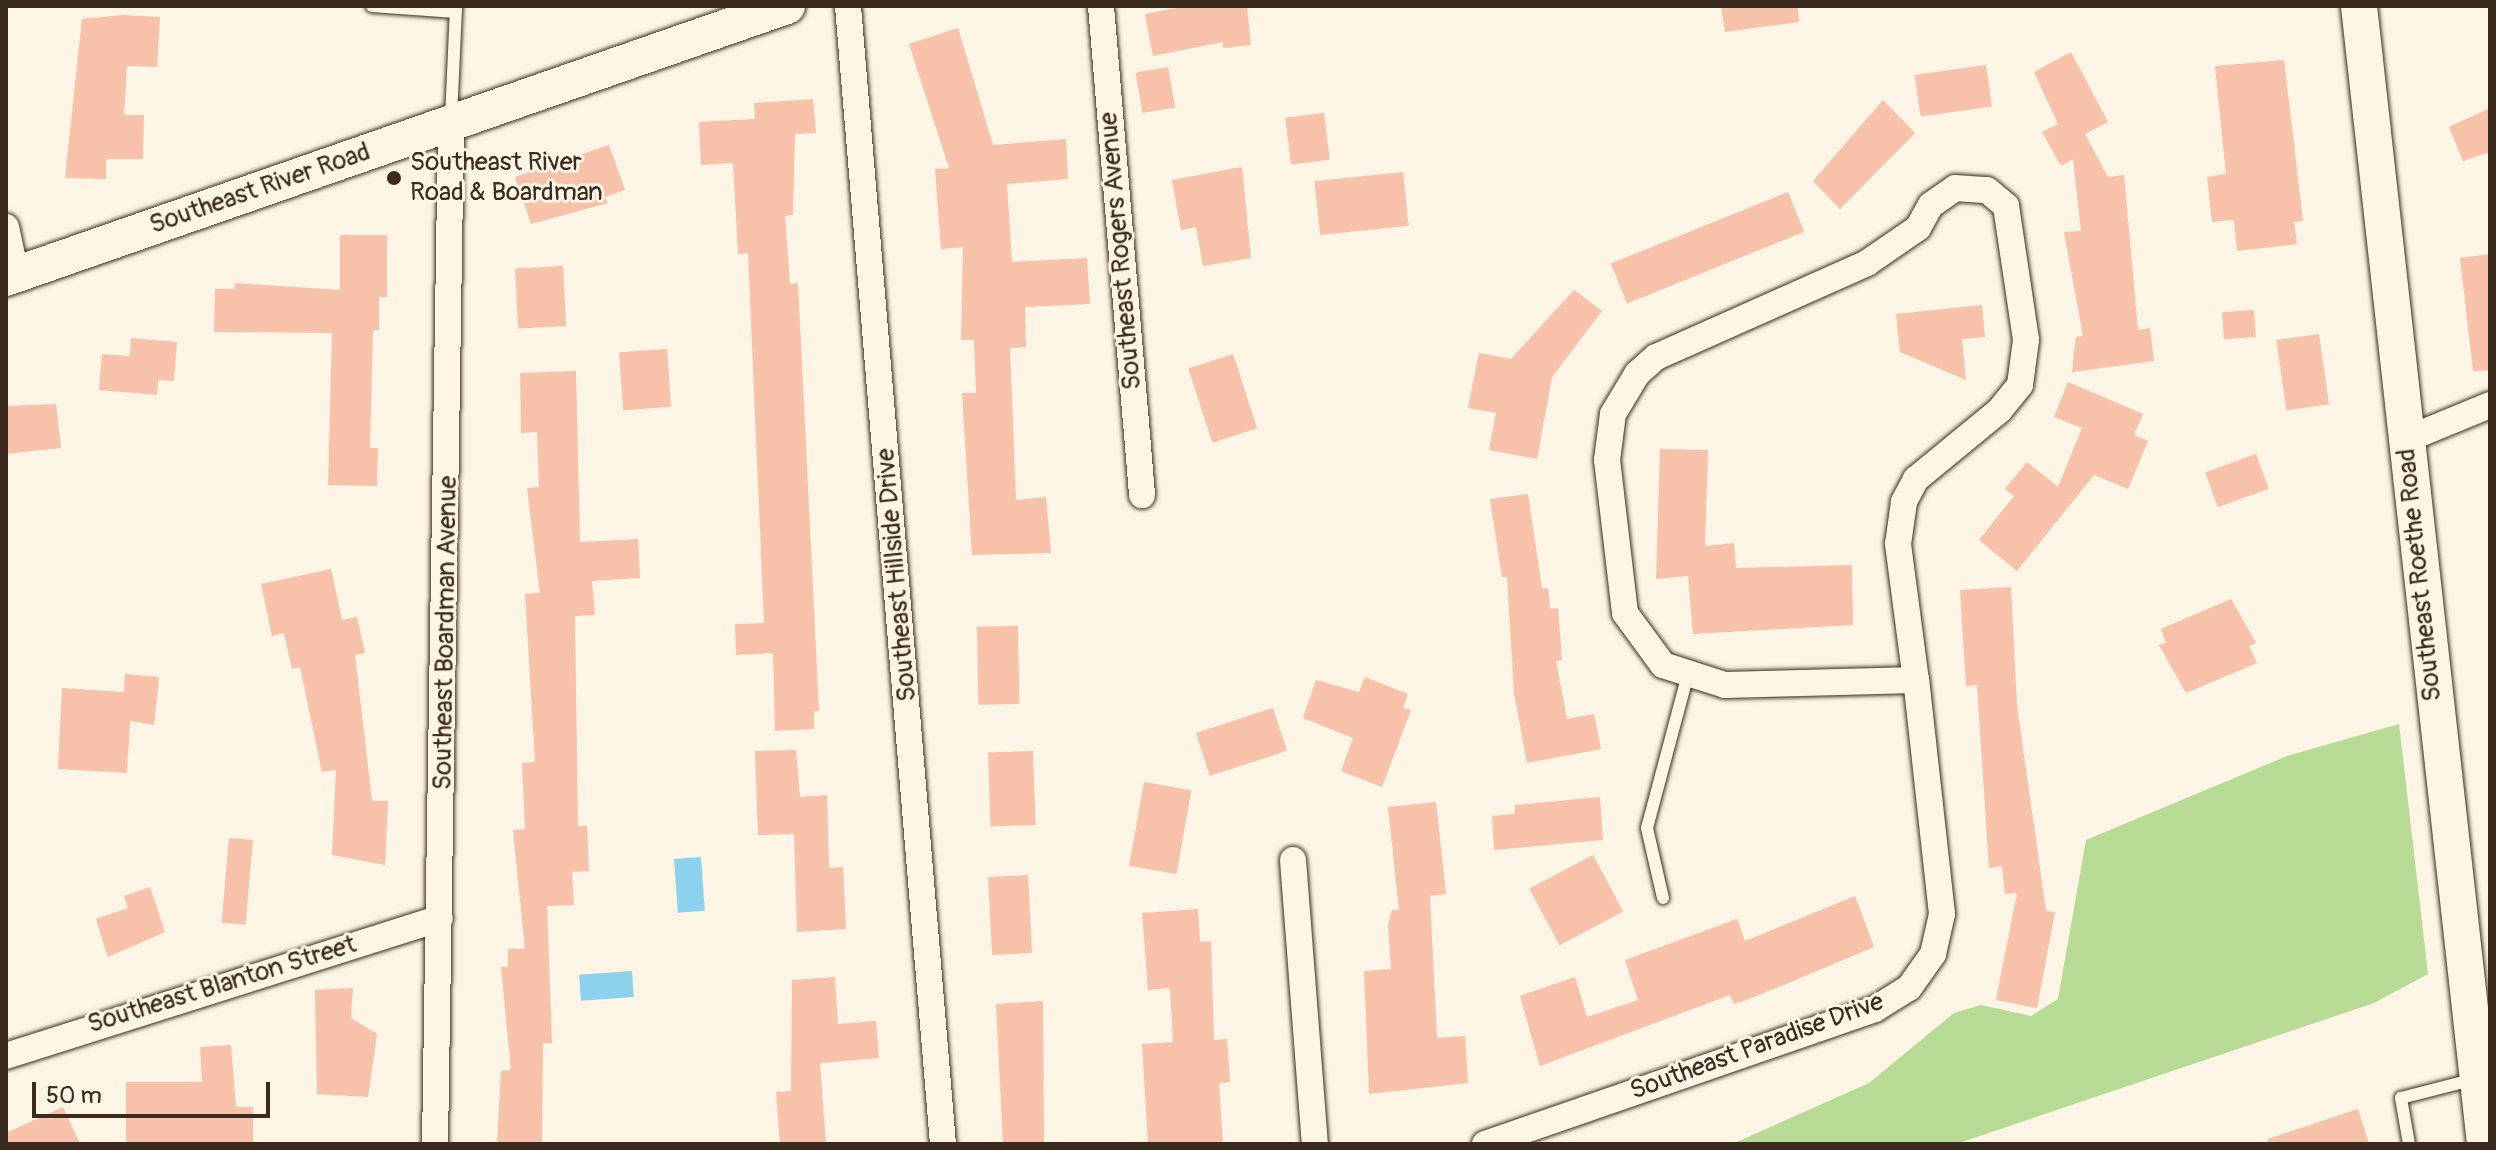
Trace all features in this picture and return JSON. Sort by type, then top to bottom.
[{"type":"street","name":"Southeast River Road","points":[[11,276],[787,6]]},
{"type":"street","name":"Southeast Hillside Drive","points":[[848,6],[943,1144]]},
{"type":"street","name":"Southeast Rogers Avenue","points":[[1101,6],[1142,495]]},
{"type":"street","name":"Southeast Roethe Road","points":[[2359,6],[2485,1144]]},
{"type":"street","name":"Southeast Boardman Avenue","points":[[435,1144],[451,123]]},
{"type":"street","name":"Southeast Paradise Drive","points":[[1485,1144],[1875,1009],[1909,988],[1933,954],[1942,914],[1916,680],[1898,544],[1904,502],[1924,470],[2000,410],[2020,385],[2026,340],[2006,206],[1987,190],[1955,188],[1931,205],[1918,228],[1867,263],[1656,357],[1637,374],[1613,414],[1607,460],[1625,613],[1640,642],[1687,678],[1725,685],[1916,680]]},
{"type":"street","points":[[6,227],[11,276]]},
{"type":"street","points":[[2405,440],[2490,405]]},
{"type":"street","points":[[1293,860],[1315,1144]]},
{"type":"street","name":"Southeast Blanton Street","points":[[6,1056],[440,918]]},
{"type":"lane","points":[[372,6],[456,9],[451,123]]},
{"type":"lane","points":[[1663,898],[1647,828],[1687,678]]},
{"type":"lane","points":[[2409,1144],[2401,1098],[2478,1078]]},
{"type":"green space","points":[[2399,724],[2428,974],[2374,1003],[1956,1144],[1732,1144],[1869,1083],[1954,1013],[1981,1005],[2031,1016],[2058,999],[2086,840],[2287,756]]},
{"type":"water","points":[[701,857],[705,911],[678,913],[674,859]]},
{"type":"water","points":[[632,971],[634,997],[581,1001],[579,975]]},
{"type":"building","points":[[1186,6],[1247,6],[1251,45],[1223,48],[1223,42],[1153,56],[1145,14]]},
{"type":"building","points":[[1721,6],[1798,6],[1799,22],[1725,32]]},
{"type":"building","points":[[123,15],[160,17],[157,67],[127,66],[124,115],[144,115],[143,159],[106,159],[106,179],[65,178],[82,19]]},
{"type":"building","points":[[958,28],[993,145],[1066,139],[1068,179],[1007,184],[1012,262],[1087,258],[1090,304],[1025,307],[1026,347],[1010,348],[1016,500],[1046,497],[1051,553],[972,555],[962,393],[976,393],[974,340],[961,340],[963,247],[941,249],[935,169],[949,168],[909,44]]},
{"type":"building","points":[[2071,52],[2108,122],[2085,134],[2108,177],[2124,175],[2138,330],[2150,328],[2154,361],[2072,372],[2076,337],[2083,336],[2064,232],[2081,231],[2073,159],[2061,166],[2042,132],[2058,124],[2034,72]]},
{"type":"building","points":[[2284,60],[2303,221],[2294,222],[2297,244],[2237,251],[2234,220],[2212,222],[2207,177],[2226,174],[2215,66]]},
{"type":"building","points":[[1986,65],[1992,107],[1921,117],[1915,75]]},
{"type":"building","points":[[1168,67],[1175,107],[1143,113],[1136,73]]},
{"type":"building","points":[[813,99],[816,133],[795,134],[793,215],[785,216],[790,284],[798,283],[819,711],[814,711],[814,729],[775,731],[773,653],[736,655],[735,624],[764,623],[748,253],[738,254],[733,163],[701,165],[699,122],[755,119],[754,103]]},
{"type":"building","points":[[1883,100],[1915,133],[1840,209],[1813,181]]},
{"type":"building","points":[[2490,108],[2490,152],[2463,161],[2449,127]]},
{"type":"building","points":[[1324,113],[1330,160],[1291,164],[1285,118]]},
{"type":"building","points":[[609,145],[625,190],[605,197],[608,203],[531,224],[515,177]]},
{"type":"building","points":[[1242,167],[1251,258],[1203,266],[1196,227],[1181,230],[1172,180]]},
{"type":"building","points":[[1403,172],[1409,226],[1320,235],[1314,181]]},
{"type":"building","points":[[1788,192],[1804,232],[1627,303],[1611,264]]},
{"type":"building","points":[[340,235],[387,235],[387,297],[379,297],[379,330],[373,330],[370,448],[378,448],[377,486],[328,485],[332,333],[214,332],[215,289],[235,289],[235,283],[340,290]]},
{"type":"building","points":[[2490,254],[2490,370],[2473,371],[2460,258]]},
{"type":"building","points":[[563,266],[566,326],[518,328],[515,269]]},
{"type":"building","points":[[1574,290],[1602,311],[1552,377],[1537,459],[1489,450],[1496,413],[1468,408],[1479,353],[1511,359]]},
{"type":"building","points":[[1982,305],[1985,337],[1962,339],[1966,380],[1900,352],[1896,314]]},
{"type":"building","points":[[2254,310],[2256,337],[2224,339],[2222,312]]},
{"type":"building","points":[[2319,334],[2329,404],[2286,410],[2276,340]]},
{"type":"building","points":[[131,338],[177,342],[174,381],[158,380],[157,395],[99,390],[102,354],[130,356]]},
{"type":"building","points":[[667,349],[671,407],[623,410],[619,352]]},
{"type":"building","points":[[1233,354],[1257,428],[1212,443],[1188,369]]},
{"type":"building","points":[[576,371],[580,542],[638,539],[640,578],[592,581],[595,615],[575,616],[578,826],[587,826],[589,871],[572,872],[574,905],[547,906],[552,1043],[543,1043],[542,1144],[497,1144],[501,1071],[511,1070],[501,967],[508,967],[508,949],[525,949],[513,830],[525,829],[522,763],[535,762],[525,594],[540,593],[527,488],[539,487],[537,432],[521,433],[520,373]]},
{"type":"building","points":[[2068,382],[2143,414],[2134,435],[2148,441],[2128,489],[2094,475],[2017,571],[1979,540],[2014,496],[2005,489],[2027,462],[2058,487],[2082,428],[2054,417]]},
{"type":"building","points":[[56,404],[61,448],[6,454],[6,406]]},
{"type":"building","points":[[1660,449],[1708,450],[1705,546],[1734,543],[1736,568],[1852,565],[1853,625],[1693,634],[1688,576],[1656,579]]},
{"type":"building","points":[[2256,454],[2269,489],[2218,507],[2205,472]]},
{"type":"building","points":[[1528,494],[1542,589],[1548,588],[1550,609],[1558,608],[1562,660],[1556,661],[1567,719],[1594,714],[1601,749],[1527,763],[1514,693],[1507,577],[1502,577],[1490,499]]},
{"type":"building","points":[[331,569],[342,620],[357,617],[365,653],[355,655],[372,801],[388,801],[385,865],[332,855],[336,770],[322,772],[300,667],[292,669],[284,633],[272,636],[261,584]]},
{"type":"building","points":[[2011,587],[2017,706],[2046,911],[2055,912],[2037,1008],[1996,1000],[2017,893],[2005,894],[2002,866],[1989,868],[1977,685],[1966,686],[1960,590]]},
{"type":"building","points":[[2231,599],[2256,643],[2249,646],[2257,663],[2186,693],[2159,645],[2166,643],[2161,629]]},
{"type":"building","points":[[1018,626],[1019,704],[978,705],[977,627]]},
{"type":"building","points":[[125,674],[159,677],[154,725],[130,721],[127,773],[58,769],[62,688],[124,692]]},
{"type":"building","points":[[1365,677],[1408,694],[1403,708],[1411,710],[1382,787],[1341,771],[1353,738],[1303,718],[1316,680],[1359,692]]},
{"type":"building","points":[[1273,708],[1287,751],[1210,776],[1196,733]]},
{"type":"building","points":[[796,750],[800,797],[827,795],[829,868],[843,867],[846,929],[797,932],[794,834],[758,835],[755,751]]},
{"type":"building","points":[[1033,751],[1036,825],[991,827],[988,753]]},
{"type":"building","points":[[1144,782],[1191,790],[1177,874],[1129,866]]},
{"type":"building","points":[[1600,797],[1603,840],[1494,850],[1492,816],[1515,814],[1515,805]]},
{"type":"building","points":[[1436,802],[1446,894],[1430,896],[1437,1038],[1465,1036],[1468,1083],[1369,1094],[1364,971],[1391,969],[1388,925],[1392,910],[1399,910],[1388,807]]},
{"type":"building","points":[[229,838],[253,840],[246,925],[222,923]]},
{"type":"building","points":[[1593,855],[1623,912],[1559,945],[1529,889]]},
{"type":"building","points":[[1028,875],[1032,953],[992,955],[988,877]]},
{"type":"building","points":[[150,887],[165,932],[108,957],[96,919],[128,908],[124,896]]},
{"type":"building","points":[[1855,896],[1874,947],[1757,996],[1734,1004],[1730,995],[1540,1066],[1520,996],[1575,977],[1587,1017],[1638,1000],[1625,960],[1737,919],[1745,941]]},
{"type":"building","points":[[1198,909],[1200,942],[1211,941],[1214,1040],[1227,1039],[1230,1082],[1219,1083],[1223,1144],[1148,1144],[1142,1044],[1173,1042],[1170,988],[1148,990],[1142,913]]},
{"type":"building","points":[[835,977],[838,1024],[876,1021],[879,1058],[820,1063],[826,1144],[780,1144],[776,1092],[791,1091],[792,980]]},
{"type":"building","points":[[353,988],[351,1018],[377,1034],[368,1097],[317,1094],[315,990]]},
{"type":"building","points":[[1043,1001],[1044,1144],[1003,1144],[996,1004]]},
{"type":"building","points":[[231,1045],[236,1107],[253,1107],[253,1143],[126,1144],[126,1082],[202,1082],[200,1047]]},
{"type":"building","points":[[63,1107],[80,1144],[6,1144],[6,1133]]},
{"type":"building","points":[[2358,1109],[2369,1144],[2268,1144],[2268,1139]]},
{"type":"place","name":"Southeast River Road & Boardman","points":[[394,178]]}]
